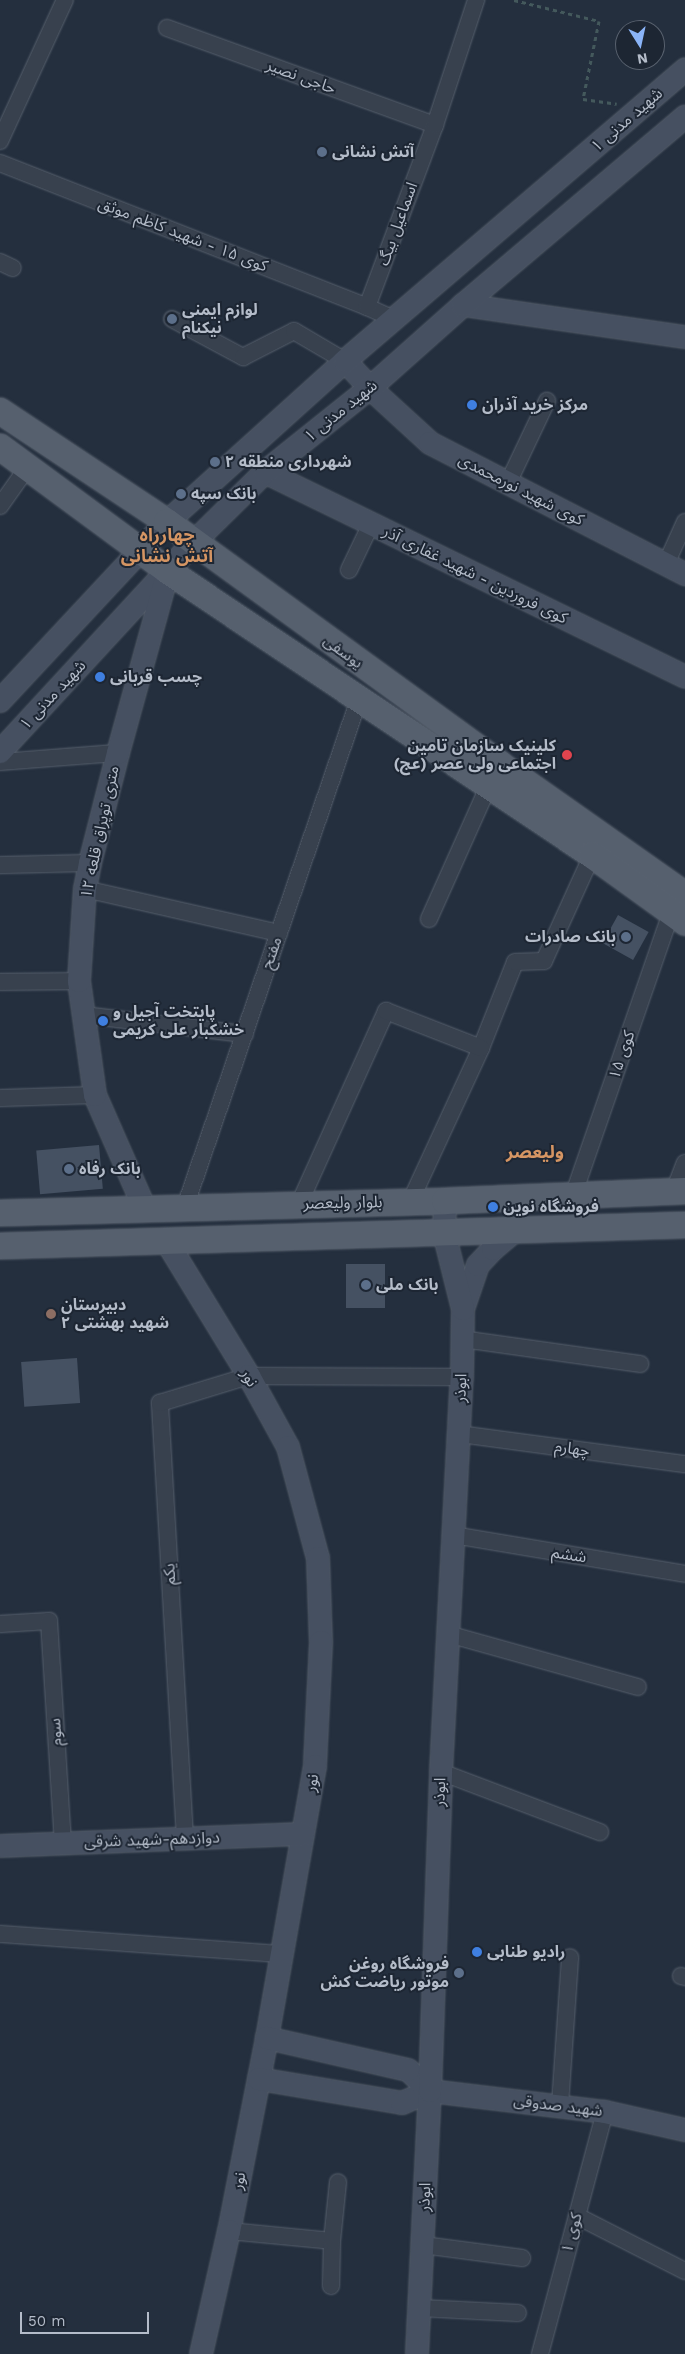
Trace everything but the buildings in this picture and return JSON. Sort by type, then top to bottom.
[{"type":"main road","name":"یوسفی","points":[[0,412],[166,522],[495,776],[592,855],[680,910]]},
{"type":"main road","name":"یوسفی","points":[[0,447],[168,571],[359,699],[495,776],[680,910]]},
{"type":"main road","name":"بلوار ولیعصر","points":[[0,1213],[445,1201],[680,1191]]},
{"type":"main road","points":[[145,1209],[165,1239]]},
{"type":"main road","name":"بلوار ولیعصر","points":[[0,1246],[165,1239],[444,1233],[518,1228],[685,1225]]},
{"type":"street","points":[[0,141],[65,0]]},
{"type":"street","name":"اسماعیل بیگ","points":[[367,307],[434,125],[476,0]]},
{"type":"street","name":"حاجی نصیر","points":[[167,28],[434,125]]},
{"type":"street","name":"شهید مدنی ۱","points":[[0,701],[166,522],[345,360],[685,70]]},
{"type":"street","name":"شهید مدنی ۱","points":[[0,752],[193,543],[265,472],[370,388],[463,305],[685,117]]},
{"type":"street","name":"کوی ۱۵ - شهید کاظم موثق","points":[[0,163],[367,307]]},
{"type":"street","points":[[463,305],[685,337]]},
{"type":"street","points":[[367,307],[394,319],[418,345]]},
{"type":"street","points":[[172,319],[243,357],[294,330],[345,360]]},
{"type":"street","name":"کوی شهید نورمحمدی","points":[[345,360],[370,388],[430,443],[675,569]]},
{"type":"street","points":[[508,483],[548,402]]},
{"type":"street","points":[[0,506],[28,468]]},
{"type":"street","name":"کوی فروردین - شهید غفاری آذر","points":[[265,472],[685,677]]},
{"type":"street","points":[[675,569],[685,522]]},
{"type":"street","points":[[349,570],[371,524]]},
{"type":"street","name":"۱۲ متری توپراق قلعه","points":[[145,1209],[95,1095],[79,981],[85,889],[90,863],[168,571]]},
{"type":"street","name":"مفتح","points":[[185,1207],[359,699]]},
{"type":"street","points":[[0,762],[118,753]]},
{"type":"street","points":[[429,919],[495,776]]},
{"type":"street","points":[[410,1202],[481,1048],[515,962],[544,961],[592,855]]},
{"type":"street","points":[[0,865],[90,863]]},
{"type":"street","points":[[85,889],[279,932]]},
{"type":"street","name":"کوی ۱۵","points":[[573,1196],[680,910]]},
{"type":"street","points":[[0,982],[79,981]]},
{"type":"street","points":[[299,1204],[386,1011],[481,1048]]},
{"type":"street","points":[[83,1014],[244,1034]]},
{"type":"street","points":[[0,1098],[95,1095]]},
{"type":"street","points":[[680,1191],[685,1163]]},
{"type":"street","name":"ابوذر","points":[[417,2354],[430,2091],[440,1772],[462,1377],[463,1309],[444,1233],[445,1201]]},
{"type":"street","points":[[463,1309],[478,1265],[493,1249],[518,1228]]},
{"type":"street","name":"نور","points":[[165,1239],[249,1376],[288,1447],[318,1558],[320,1642],[315,1766],[267,2038],[229,2231],[201,2354]]},
{"type":"street","points":[[462,1339],[640,1364]]},
{"type":"street","points":[[249,1376],[462,1377]]},
{"type":"street","name":"یکم","points":[[185,1838],[160,1403],[249,1376]]},
{"type":"street","name":"چهارم","points":[[459,1434],[685,1464]]},
{"type":"street","name":"ششم","points":[[454,1535],[685,1574]]},
{"type":"street","name":"سوم","points":[[0,1624],[49,1621],[63,1844]]},
{"type":"street","points":[[448,1634],[638,1687]]},
{"type":"street","points":[[440,1772],[600,1832]]},
{"type":"street","name":"دوازدهم-شهید شرقی","points":[[0,1846],[303,1834]]},
{"type":"street","points":[[0,1934],[282,1954]]},
{"type":"street","points":[[560,2106],[570,1957]]},
{"type":"street","points":[[259,2079],[402,2103],[430,2091],[408,2070],[267,2038]]},
{"type":"street","name":"شهید صدوقی","points":[[430,2091],[605,2112],[685,2130]]},
{"type":"street","name":"کوی ۱","points":[[540,2354],[605,2112]]},
{"type":"street","points":[[331,2286],[332,2241],[338,2182]]},
{"type":"street","points":[[577,2216],[685,2271]]},
{"type":"street","points":[[229,2231],[332,2241]]},
{"type":"street","points":[[423,2245],[522,2258]]},
{"type":"street","points":[[420,2308],[518,2313]]},
{"type":"path","points":[[514,0],[599,21],[583,98],[642,107]]},
{"type":"place","name":"آتش نشانی","points":[[322,152]]},
{"type":"place","name":"لوازم ایمنی نیکنام","points":[[172,319]]},
{"type":"place","name":"مرکز خرید آذران","points":[[472,405]]},
{"type":"place","name":"شهرداری منطقه ۲","points":[[215,462]]},
{"type":"place","name":"بانک سپه","points":[[181,494]]},
{"type":"place","name":"چسب قربانی","points":[[100,677]]},
{"type":"place","name":"کلینیک سازمان تامین اجتماعی ولی عصر (عج)","points":[[567,755]]},
{"type":"place","name":"بانک صادرات","points":[[626,937]]},
{"type":"place","name":"پایتخت آجیل و خشکبار علی کریمی","points":[[103,1021]]},
{"type":"place","name":"بانک رفاه","points":[[69,1169]]},
{"type":"place","name":"فروشگاه نوین","points":[[493,1207]]},
{"type":"place","name":"بانک ملی","points":[[366,1285]]},
{"type":"place","name":"دبیرستان شهید بهشتی ۲","points":[[51,1314]]},
{"type":"place","name":"رادیو طنابی","points":[[477,1952]]},
{"type":"place","name":"فروشگاه روغن موتور ریاضت کش","points":[[459,1973]]},
{"type":"district","name":"چهارراه آتش نشانی","points":[[167,546]]},
{"type":"district","name":"ولیعصر","points":[[535,1152]]}]
